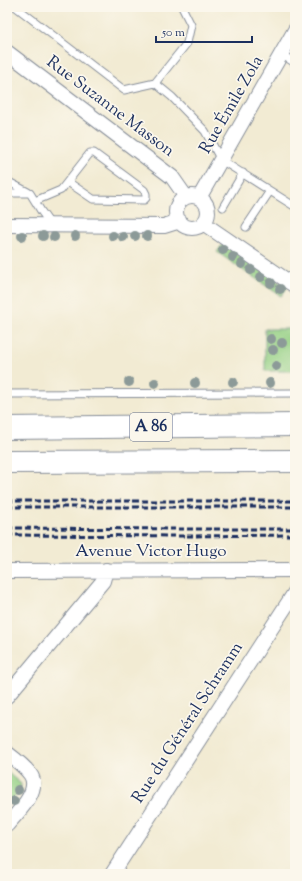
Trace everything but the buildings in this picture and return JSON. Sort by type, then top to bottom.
[{"type":"highway","name":"A 86","points":[[7,428],[295,425]]},
{"type":"highway","name":"A 86","points":[[7,462],[295,460]]},
{"type":"street","name":"Rue Émile Zola","points":[[193,198],[221,160],[295,30]]},
{"type":"street","name":"Rue Suzanne Masson","points":[[7,52],[172,177],[193,198]]},
{"type":"street","points":[[193,198],[204,201],[208,214],[203,223],[199,226],[188,227],[184,225],[177,217],[177,208],[182,200],[193,198]]},
{"type":"street","points":[[7,225],[164,226],[180,221]]},
{"type":"street","points":[[203,223],[295,286]]},
{"type":"street","points":[[7,696],[103,581],[106,570]]},
{"type":"street","name":"Avenue Victor Hugo","points":[[7,571],[295,570]]},
{"type":"street","name":"Rue du Général Schramm","points":[[112,874],[295,592]]},
{"type":"street","points":[[7,753],[26,769],[33,779],[33,786],[32,793],[28,800],[7,825]]},
{"type":"lane","points":[[16,7],[124,90],[154,83],[187,43],[191,25],[182,7]]},
{"type":"lane","points":[[281,54],[295,64]]},
{"type":"lane","points":[[154,83],[172,96],[205,131],[221,160],[294,206]]},
{"type":"lane","points":[[35,201],[61,190],[90,153],[94,153],[144,190],[146,198],[144,200],[93,199],[68,182]]},
{"type":"lane","points":[[223,207],[242,173]]},
{"type":"lane","points":[[7,181],[30,193],[51,225]]},
{"type":"lane","points":[[246,227],[270,191]]},
{"type":"lane","points":[[7,193],[30,193]]},
{"type":"lane","points":[[7,394],[295,393]]},
{"type":"green space","points":[[223,244],[287,288],[281,296],[217,252]]},
{"type":"green space","points":[[265,329],[295,329],[295,371],[265,371]]},
{"type":"green space","points":[[7,772],[21,784],[20,791],[7,806]]},
{"type":"railway","points":[[7,501],[295,501]]},
{"type":"railway","points":[[7,507],[295,507]]},
{"type":"railway","points":[[7,528],[295,529]]},
{"type":"railway","points":[[7,535],[295,535]]}]
